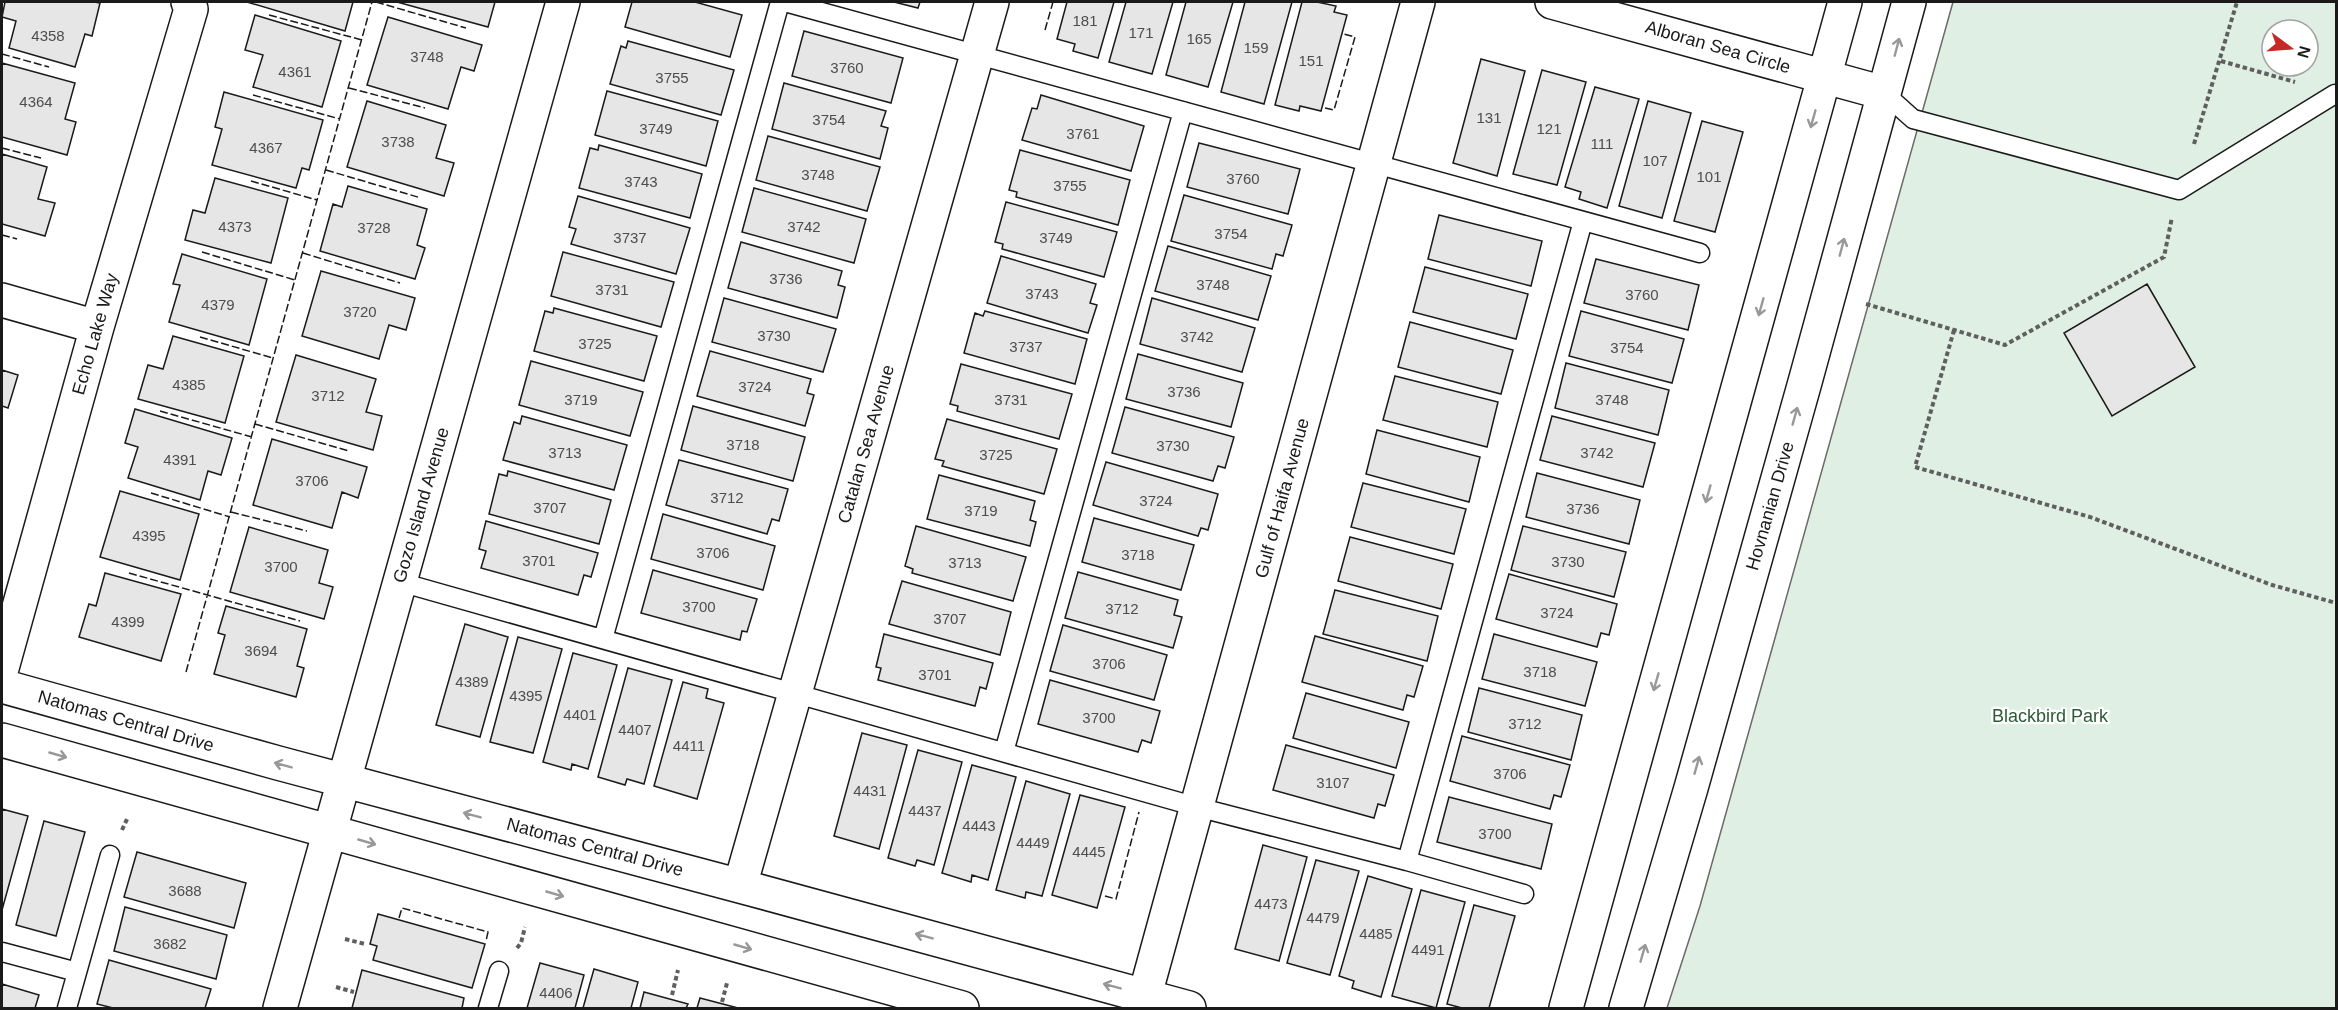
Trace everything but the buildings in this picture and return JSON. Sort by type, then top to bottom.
[{"type":"street","name":"Echo Lake Way","points":[[2,668],[97,327],[191,9],[188,2]]},
{"type":"street","name":"Gozo Island Avenue","points":[[280,1008],[562,2]]},
{"type":"street","name":"Catalan Sea Avenue","points":[[740,886],[992,2]]},
{"type":"street","name":"Gulf of Haifa Avenue","points":[[1145,995],[1418,2]]},
{"type":"street","name":"Alboran Sea Circle","points":[[1552,2],[1884,93]]},
{"type":"street","points":[[1566,1008],[1845,2]]},
{"type":"street","name":"Hovnanian Drive","points":[[1626,1008],[1700,754],[1909,2]]},
{"type":"street","points":[[2,300],[97,327]]},
{"type":"street","name":"Natomas Central Drive","points":[[2,686],[344,781],[1189,1008]]},
{"type":"street","points":[[2,740],[962,1008]]},
{"type":"lane","points":[[603,639],[780,2]]},
{"type":"lane","points":[[785,2],[1700,253]]},
{"type":"lane","points":[[1884,93],[1913,119],[2179,190],[2335,94]]},
{"type":"lane","points":[[1004,752],[1183,111]]},
{"type":"lane","points":[[1407,861],[1583,221]]},
{"type":"lane","points":[[400,582],[1197,807],[1407,861],[1524,894]]},
{"type":"lane","points":[[67,1008],[110,855]]},
{"type":"lane","points":[[2,952],[77,972]]},
{"type":"lane","points":[[488,1008],[500,970]]},
{"type":"path","points":[[1860,302],[2005,345],[2164,257],[2179,190],[2221,61],[2237,2]]},
{"type":"path","points":[[2221,61],[2335,94]]},
{"type":"path","points":[[1954,330],[1915,467],[2090,517],[2272,585],[2337,603]]},
{"type":"path","points":[[345,939],[365,944]]},
{"type":"path","points":[[672,995],[678,970]]},
{"type":"path","points":[[722,1002],[727,983]]},
{"type":"path","points":[[336,987],[354,992]]},
{"type":"green space","name":"Blackbird Park","points":[[1953,2],[2336,2],[2336,1008],[1667,1008],[1700,906]]},
{"type":"fence","points":[[186,672],[372,2]]},
{"type":"fence","points":[[376,2],[466,28]]},
{"type":"fence","points":[[1045,30],[1053,2]]},
{"type":"fence","points":[[269,15],[362,40]]},
{"type":"fence","points":[[1325,108],[1334,110],[1355,37],[1344,34]]},
{"type":"fence","points":[[2,54],[49,67]]},
{"type":"fence","points":[[349,88],[425,108]]},
{"type":"fence","points":[[253,95],[340,119]]},
{"type":"fence","points":[[2,148],[41,158]]},
{"type":"fence","points":[[326,170],[421,198]]},
{"type":"fence","points":[[251,181],[317,200]]},
{"type":"fence","points":[[2,235],[17,239]]},
{"type":"fence","points":[[202,252],[295,280]]},
{"type":"fence","points":[[303,253],[400,283]]},
{"type":"fence","points":[[200,337],[273,358]]},
{"type":"fence","points":[[160,411],[252,437]]},
{"type":"fence","points":[[255,424],[349,451]]},
{"type":"fence","points":[[151,493],[230,517]]},
{"type":"fence","points":[[231,512],[307,531]]},
{"type":"fence","points":[[129,573],[300,621]]},
{"type":"fence","points":[[1105,896],[1116,899],[1139,812]]},
{"type":"fence","points":[[399,918],[402,908],[488,932],[486,941]]}]
